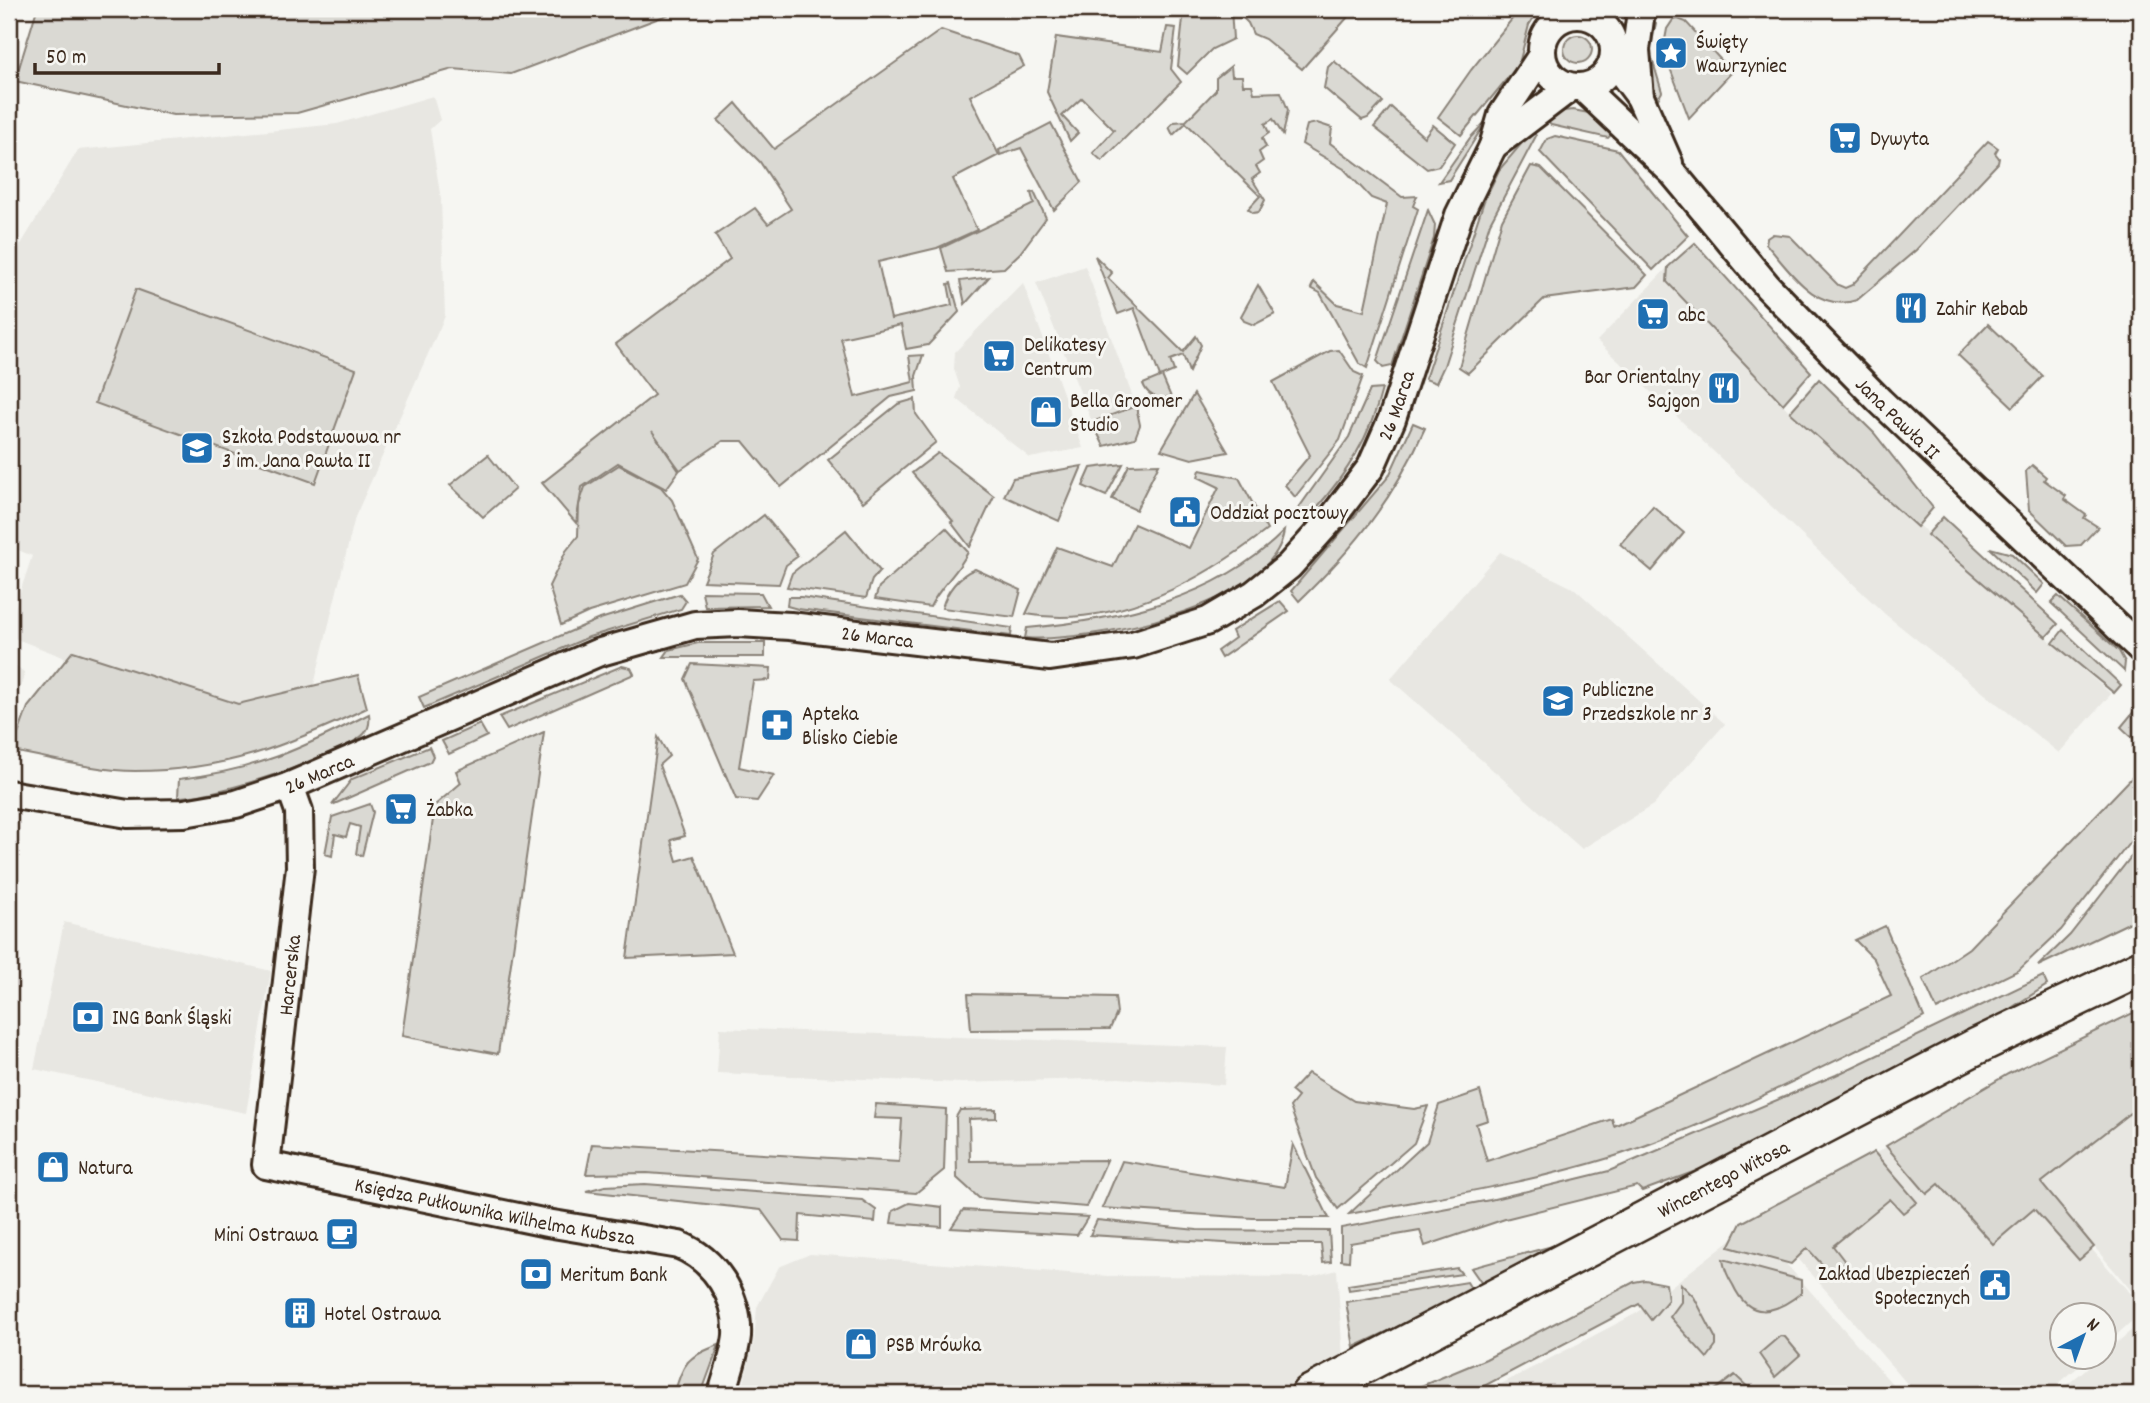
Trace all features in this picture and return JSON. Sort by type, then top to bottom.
[{"type":"main road","name":"Wincentego Witosa","points":[[1308,1394],[1975,1047],[2141,968]]},
{"type":"main road","name":"Wincentego Witosa","points":[[1363,1394],[1852,1135],[2141,989]]},
{"type":"street","points":[[1613,52],[1606,26],[1584,11],[1567,16],[1551,26],[1542,42],[1542,55],[1548,72],[1577,87],[1602,78],[1613,52],[1642,10]]},
{"type":"street","points":[[1640,97],[1636,50],[1642,10]]},
{"type":"street","name":"Jana Pawła II","points":[[1613,52],[1640,97],[1672,172]]},
{"type":"street","name":"26 Marca","points":[[9,794],[83,808],[155,815],[236,804],[290,786],[571,663],[679,628],[709,624],[782,625],[1050,657],[1133,645],[1184,630],[1230,610],[1272,581],[1300,555],[1371,467],[1392,419],[1458,215],[1493,146],[1502,115],[1542,55]]},
{"type":"street","name":"Jana Pawła II","points":[[1577,87],[1672,172],[1736,251],[1801,322],[1958,478],[2141,649]]},
{"type":"street","name":"26 Marca","points":[[1493,146],[1577,87]]},
{"type":"street","name":"Harcerska","points":[[266,1165],[300,867],[301,824],[290,786]]},
{"type":"street","name":"Księdza Pułkownika Wilhelma Kubsza","points":[[266,1165],[547,1223],[679,1245],[697,1253],[717,1272],[737,1319],[737,1338],[722,1394]]},
{"type":"shaded area","points":[[37,9],[683,9],[511,74],[453,69],[297,113],[173,115],[15,81]]},
{"type":"shaded area","points":[[1184,9],[1231,9],[1233,39],[1212,49],[1187,74],[1178,66]]},
{"type":"shaded area","points":[[1239,9],[1355,9],[1302,69],[1265,39],[1253,34],[1248,23],[1238,13]]},
{"type":"shaded area","points":[[1520,9],[1539,9],[1529,25],[1519,64],[1461,135],[1438,117],[1471,70]]},
{"type":"shaded area","points":[[1673,20],[1686,22],[1732,72],[1689,118],[1667,60],[1679,53],[1677,45],[1664,45],[1667,29]]},
{"type":"shaded area","points":[[1653,21],[1656,23],[1650,52],[1662,92],[1658,99],[1645,64]]},
{"type":"shaded area","points":[[1167,27],[1176,28],[1171,69],[1181,82],[1102,161],[1093,153],[1114,130],[1082,98],[1062,116],[1078,133],[1070,141],[1047,92],[1056,37],[1162,52]]},
{"type":"shaded area","points":[[941,30],[1019,56],[1024,66],[970,96],[999,155],[953,179],[977,230],[937,248],[878,262],[891,319],[952,305],[948,284],[951,283],[959,312],[928,345],[906,349],[901,325],[841,338],[855,397],[913,382],[909,356],[923,355],[916,376],[917,391],[891,397],[781,487],[743,441],[723,441],[680,470],[652,431],[679,471],[666,489],[618,463],[582,487],[576,523],[542,483],[654,395],[616,344],[730,259],[715,235],[755,208],[768,224],[791,209],[760,162],[718,120],[736,103],[774,149]]},
{"type":"shaded area","points":[[1578,35],[1588,39],[1592,49],[1588,59],[1578,63],[1568,59],[1564,49],[1568,39]]},
{"type":"shaded area","points":[[1334,61],[1383,102],[1368,118],[1362,120],[1324,88],[1328,67]]},
{"type":"shaded area","points":[[1231,66],[1232,76],[1242,76],[1243,85],[1252,85],[1254,93],[1281,92],[1288,110],[1283,135],[1273,119],[1265,124],[1269,133],[1262,138],[1266,147],[1259,152],[1263,161],[1256,166],[1260,173],[1252,179],[1265,200],[1259,212],[1253,213],[1248,209],[1260,196],[1186,123],[1173,135],[1169,127],[1174,122],[1186,121],[1216,90],[1216,78]]},
{"type":"shaded area","name":"Szkoła Podstawowa nr 3 im. Jana Pawła II","points":[[433,96],[440,120],[430,129],[441,200],[445,316],[355,517],[313,689],[243,715],[86,666],[9,636],[9,626],[32,556],[9,546],[9,264],[78,150],[337,124]]},
{"type":"shaded area","points":[[1391,107],[1424,137],[1433,125],[1455,143],[1439,166],[1427,169],[1374,127]]},
{"type":"shaded area","points":[[1563,111],[1594,114],[1614,132],[1608,138],[1551,125],[1546,121]]},
{"type":"shaded area","points":[[1487,120],[1449,180],[1439,182],[1470,138]]},
{"type":"shaded area","points":[[1051,123],[1082,182],[1054,210],[1021,148],[1000,155],[999,150]]},
{"type":"shaded area","points":[[1317,123],[1332,128],[1330,143],[1402,197],[1417,196],[1413,206],[1418,209],[1367,368],[1359,363],[1320,293],[1311,288],[1314,282],[1337,304],[1364,311],[1387,204],[1371,198],[1344,169],[1302,144],[1307,125]]},
{"type":"shaded area","points":[[1533,130],[1536,136],[1490,223],[1444,366],[1436,383],[1425,379],[1484,201],[1499,170]]},
{"type":"shaded area","points":[[1555,136],[1618,150],[1688,236],[1653,270],[1540,152],[1547,139]]},
{"type":"shaded area","points":[[1988,141],[1998,148],[1995,153],[1999,158],[1998,163],[1916,250],[1857,300],[1842,303],[1817,296],[1795,277],[1766,244],[1767,238],[1773,234],[1790,236],[1838,285],[1845,288],[1852,285]]},
{"type":"shaded area","points":[[1531,166],[1541,168],[1647,275],[1636,287],[1544,299],[1468,373],[1459,367],[1502,220]]},
{"type":"shaded area","points":[[1034,192],[1046,218],[1020,253],[1004,268],[948,272],[941,248],[1034,204],[1031,193]]},
{"type":"shaded area","points":[[1428,210],[1435,225],[1434,238],[1392,366],[1383,368],[1377,361]]},
{"type":"shaded area","points":[[1695,243],[1811,372],[1783,404],[1667,282],[1668,267]]},
{"type":"shaded area","points":[[1095,256],[1112,273],[1108,278],[1183,352],[1196,336],[1201,345],[1189,372],[1183,355],[1170,360],[1174,371],[1162,376],[1171,397],[1154,396],[1145,388],[1143,384],[1160,377],[1134,308],[1118,314]]},
{"type":"shaded area","points":[[1085,266],[1136,406],[1092,422],[1036,283]]},
{"type":"shaded area","points":[[1668,267],[1667,282],[1790,412],[2111,694],[2059,753],[1886,615],[1597,341]]},
{"type":"shaded area","points":[[989,277],[965,304],[960,281]]},
{"type":"shaded area","points":[[1023,283],[1083,448],[1030,458],[956,398],[960,387],[954,369],[955,352]]},
{"type":"shaded area","points":[[1258,285],[1275,314],[1254,325],[1244,321],[1241,316]]},
{"type":"shaded area","points":[[136,289],[356,369],[315,483],[95,403]]},
{"type":"shaded area","points":[[1988,324],[2043,376],[2013,407],[1958,355]]},
{"type":"shaded area","points":[[1339,350],[1354,372],[1363,376],[1340,440],[1295,497],[1285,485],[1310,455],[1273,382],[1330,351]]},
{"type":"shaded area","points":[[1819,379],[1874,433],[1933,508],[1917,527],[1790,412]]},
{"type":"shaded area","points":[[1382,389],[1364,439],[1347,469],[1314,511],[1299,515],[1298,509],[1349,437],[1370,390]]},
{"type":"shaded area","points":[[1194,394],[1228,452],[1192,459],[1161,450]]},
{"type":"shaded area","points":[[915,399],[916,414],[936,442],[863,502],[828,460],[898,404]]},
{"type":"shaded area","points":[[1136,406],[1140,425],[1135,438],[1104,446],[1092,422]]},
{"type":"shaded area","points":[[1413,423],[1425,428],[1386,500],[1338,561],[1299,601],[1291,591],[1389,476]]},
{"type":"shaded area","points":[[938,453],[994,496],[970,547],[951,522],[953,521],[912,473]]},
{"type":"shaded area","points":[[488,455],[515,489],[483,517],[450,485]]},
{"type":"shaded area","points":[[1123,464],[1106,496],[1083,486],[1091,468]]},
{"type":"shaded area","points":[[1159,464],[1136,510],[1112,499],[1129,465]]},
{"type":"shaded area","points":[[619,465],[661,487],[672,500],[698,559],[685,583],[589,612],[561,625],[549,586],[566,551],[578,536],[579,505],[585,487]]},
{"type":"shaded area","points":[[2032,465],[2046,477],[2044,480],[2066,496],[2064,499],[2086,515],[2084,518],[2098,527],[2081,545],[2066,546],[2029,510],[2026,471]]},
{"type":"shaded area","points":[[1082,466],[1059,521],[1004,496],[1013,478]]},
{"type":"shaded area","points":[[1200,470],[1239,478],[1267,530],[1214,567],[1185,583],[1124,608],[1092,615],[1059,617],[1026,614],[1057,547],[1113,567],[1134,524],[1189,548],[1219,487],[1198,477]]},
{"type":"shaded area","points":[[1653,506],[1684,533],[1652,571],[1620,544]]},
{"type":"shaded area","points":[[764,515],[798,556],[786,565],[779,584],[703,581],[714,554]]},
{"type":"shaded area","points":[[1943,517],[2058,624],[2046,637],[1927,535]]},
{"type":"shaded area","points":[[946,528],[968,552],[930,607],[875,599],[879,587]]},
{"type":"shaded area","points":[[846,530],[880,571],[872,580],[866,598],[787,587],[792,573]]},
{"type":"shaded area","points":[[1284,531],[1272,558],[1248,580],[1214,600],[1174,615],[1132,626],[1090,634],[1025,638],[1027,628],[1131,612],[1197,589],[1229,574]]},
{"type":"shaded area","points":[[1990,548],[2012,554],[2044,584],[2037,593]]},
{"type":"shaded area","name":"Publiczne Przedszkole nr 3","points":[[1500,552],[1575,589],[1725,724],[1653,805],[1582,849],[1390,679]]},
{"type":"shaded area","points":[[975,569],[1021,590],[1014,617],[942,608],[954,585]]},
{"type":"shaded area","points":[[702,592],[761,593],[768,606],[705,607]]},
{"type":"shaded area","points":[[680,594],[686,601],[681,609],[589,637],[424,708],[419,697],[597,620]]},
{"type":"shaded area","points":[[2058,596],[2119,651],[2125,662],[2124,671],[2051,603]]},
{"type":"shaded area","points":[[788,597],[1012,628],[1011,636],[798,609],[787,606]]},
{"type":"shaded area","points":[[1280,601],[1289,611],[1221,658],[1217,651],[1235,638],[1232,631]]},
{"type":"shaded area","points":[[2063,630],[2121,685],[2114,693],[2053,643]]},
{"type":"shaded area","points":[[698,643],[765,643],[765,657],[664,657],[669,650]]},
{"type":"shaded area","points":[[73,651],[238,704],[358,675],[367,708],[282,745],[254,754],[167,770],[135,771],[89,767],[12,751],[28,707]]},
{"type":"shaded area","points":[[9,660],[25,673],[9,721]]},
{"type":"shaded area","points":[[692,664],[771,668],[770,680],[753,681],[739,767],[774,775],[757,801],[736,799],[685,679]]},
{"type":"shaded area","points":[[622,666],[631,668],[634,674],[507,730],[499,717]]},
{"type":"shaded area","points":[[2140,704],[2141,706],[2141,746],[2121,727]]},
{"type":"shaded area","points":[[369,714],[369,725],[364,734],[330,753],[245,784],[178,797],[179,779],[255,764],[300,748]]},
{"type":"shaded area","points":[[480,724],[487,736],[449,754],[442,741]]},
{"type":"shaded area","points":[[544,732],[498,1054],[402,1036],[435,805],[461,783],[456,771]]},
{"type":"shaded area","points":[[658,737],[669,756],[659,765],[685,836],[671,840],[677,861],[694,856],[733,953],[627,958]]},
{"type":"shaded area","points":[[429,747],[433,756],[430,762],[332,805],[352,779]]},
{"type":"shaded area","points":[[2141,768],[2141,828],[2061,930],[2019,970],[1937,1010],[1923,979],[1969,948]]},
{"type":"shaded area","points":[[370,804],[373,812],[362,856],[356,854],[360,827],[350,824],[346,837],[335,834],[332,856],[325,854],[332,817]]},
{"type":"shaded area","points":[[2141,844],[2141,917],[2038,966],[2070,935]]},
{"type":"shaded area","points":[[64,922],[271,971],[246,1113],[34,1069]]},
{"type":"shaded area","points":[[1885,926],[1924,1017],[1915,1022],[1725,1113],[1648,1145],[1512,1183],[1349,1214],[1427,1142],[1439,1105],[1480,1091],[1488,1120],[1476,1124],[1487,1161],[1612,1119],[1614,1126],[1891,996],[1874,959],[1855,940]]},
{"type":"shaded area","points":[[2043,976],[2047,985],[1968,1036],[1755,1149],[1642,1191],[1637,1186],[1505,1219],[1425,1246],[1420,1231],[1350,1243],[1349,1261],[1341,1260],[1341,1228],[1490,1200],[1609,1171],[1836,1075]]},
{"type":"shaded area","points":[[968,994],[1115,997],[1117,1013],[1110,1029],[971,1030]]},
{"type":"shaded area","points":[[2141,1009],[2141,1105],[2041,1183],[2094,1247],[2079,1260],[2034,1209],[1993,1244],[1939,1184],[1927,1194],[1886,1146],[2008,1074]]},
{"type":"shaded area","points":[[720,1028],[1227,1047],[1224,1085],[1119,1078],[962,1083],[717,1073]]},
{"type":"shaded area","points":[[1308,1073],[1354,1101],[1414,1109],[1428,1106],[1414,1143],[1338,1209],[1316,1178],[1290,1107],[1298,1097],[1291,1091]]},
{"type":"shaded area","points":[[1965,1103],[2141,1306],[2141,1313],[2118,1333],[2118,1302],[2048,1302],[2048,1372],[2072,1372],[2046,1394],[1916,1394],[1762,1217]]},
{"type":"shaded area","points":[[876,1104],[946,1109],[944,1170],[916,1193],[647,1173],[586,1174],[592,1144],[899,1162],[902,1119],[874,1118]]},
{"type":"shaded area","points":[[2141,1105],[2141,1302],[2040,1183]]},
{"type":"shaded area","points":[[996,1109],[996,1118],[969,1119],[970,1161],[1107,1160],[1086,1207],[979,1198],[957,1178],[956,1117],[960,1110]]},
{"type":"shaded area","points":[[1293,1144],[1329,1218],[1253,1218],[1102,1208],[1122,1161],[1285,1187]]},
{"type":"shaded area","points":[[1874,1152],[1917,1202],[1903,1213],[1890,1199],[1833,1246],[1846,1263],[1836,1271],[1828,1271],[1807,1248],[1791,1264],[1729,1247],[1741,1223]]},
{"type":"shaded area","points":[[645,1184],[862,1200],[876,1210],[875,1222],[800,1215],[799,1241],[783,1240],[761,1210],[586,1191],[605,1186]]},
{"type":"shaded area","points":[[909,1203],[942,1207],[942,1227],[891,1223],[893,1211]]},
{"type":"shaded area","points":[[963,1210],[1088,1217],[1077,1235],[951,1228]]},
{"type":"shaded area","points":[[1097,1220],[1197,1230],[1329,1231],[1331,1262],[1323,1263],[1321,1244],[1241,1244],[1090,1235]]},
{"type":"shaded area","points":[[1751,1224],[1901,1394],[1482,1394],[1637,1313]]},
{"type":"shaded area","points":[[1560,1244],[1487,1291],[1471,1268]]},
{"type":"shaded area","points":[[810,1254],[1108,1276],[1311,1277],[1337,1270],[1343,1358],[1271,1394],[741,1394],[754,1341],[757,1307],[779,1267]]},
{"type":"shaded area","points":[[1723,1259],[1801,1280],[1801,1293],[1781,1306],[1754,1309],[1739,1296],[1726,1273]]},
{"type":"shaded area","points":[[1457,1268],[1462,1274],[1349,1290],[1348,1285]]},
{"type":"shaded area","points":[[1645,1280],[1666,1284],[1668,1300],[1651,1320],[1639,1304],[1469,1394],[1402,1394],[1486,1359],[1634,1282]]},
{"type":"shaded area","points":[[1467,1282],[1473,1292],[1354,1347],[1346,1302]]},
{"type":"shaded area","points":[[1681,1284],[1694,1297],[1716,1339],[1716,1346],[1707,1358],[1670,1317],[1681,1302]]},
{"type":"shaded area","points":[[2141,1322],[2141,1394],[2056,1394],[2082,1372],[2118,1372],[2118,1342]]},
{"type":"shaded area","points":[[1780,1336],[1785,1337],[1800,1355],[1775,1377],[1759,1354]]},
{"type":"shaded area","points":[[719,1345],[701,1394],[674,1394],[688,1362],[699,1353]]},
{"type":"shaded area","points":[[1735,1375],[1755,1394],[1714,1394],[1715,1390]]},
{"type":"place","name":"Święty Wawrzyniec","points":[[1671,53]]},
{"type":"place","name":"Dywyta","points":[[1845,138]]},
{"type":"place","name":"Zahir Kebab","points":[[1911,308]]},
{"type":"place","name":"abc","points":[[1653,314]]},
{"type":"place","name":"Delikatesy Centrum","points":[[999,356]]},
{"type":"place","name":"Bar Orientalny Sajgon","points":[[1724,388]]},
{"type":"place","name":"Bella Groomer Studio","points":[[1046,412]]},
{"type":"place","name":"Szkoła Podstawowa nr 3 im. Jana Pawła II","points":[[197,448]]},
{"type":"place","name":"Oddział pocztowy","points":[[1185,512]]},
{"type":"place","name":"Publiczne Przedszkole nr 3","points":[[1558,701]]},
{"type":"place","name":"Apteka Blisko Ciebie","points":[[777,725]]},
{"type":"place","name":"Żabka","points":[[401,809]]},
{"type":"place","name":"ING Bank Śląski","points":[[88,1017]]},
{"type":"place","name":"Natura","points":[[53,1167]]},
{"type":"place","name":"Mini Ostrawa","points":[[342,1234]]},
{"type":"place","name":"Meritum Bank","points":[[536,1274]]},
{"type":"place","name":"Zakład Ubezpieczeń Społecznych","points":[[1995,1285]]},
{"type":"place","name":"Hotel Ostrawa","points":[[300,1313]]},
{"type":"place","name":"PSB Mrówka","points":[[861,1344]]}]
